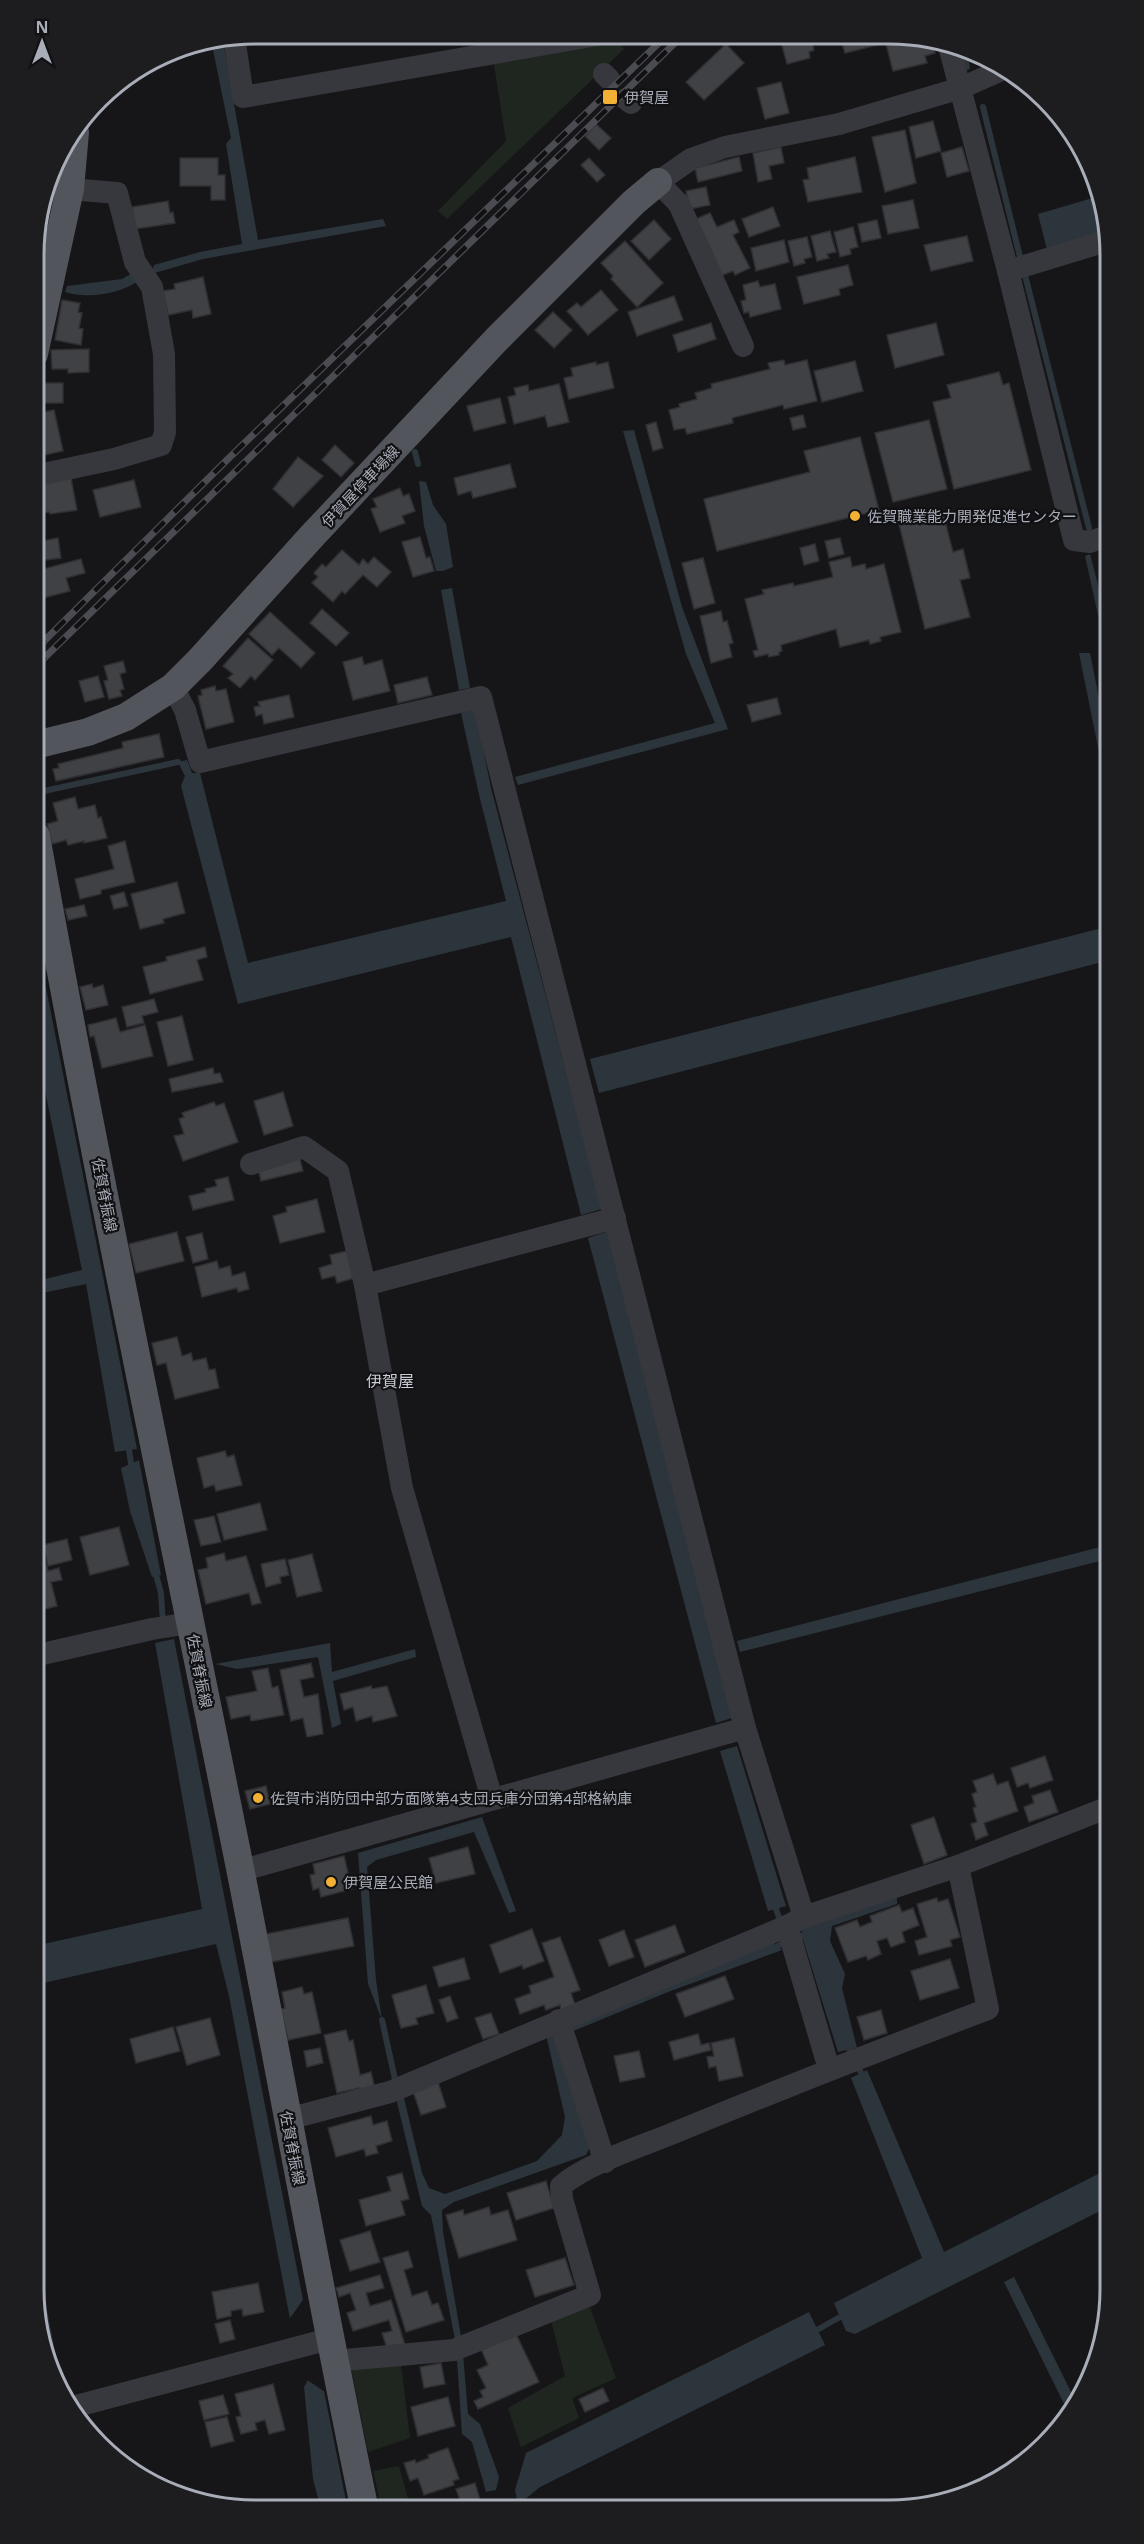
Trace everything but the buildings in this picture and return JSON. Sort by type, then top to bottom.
[{"type":"main road","points":[[44,308],[70,189],[74,146]]},
{"type":"main road","name":"伊賀屋停車場線","points":[[44,743],[88,732],[126,717],[172,687],[200,660],[312,536],[496,340],[634,202],[658,182]]},
{"type":"main road","name":"佐賀脊振線","points":[[44,923],[184,1624],[240,1871],[288,2119],[326,2348],[363,2500]]},
{"type":"street","points":[[235,44],[243,97],[546,44]]},
{"type":"street","points":[[953,54],[967,84],[1008,271],[1074,540],[1090,542],[1100,538]]},
{"type":"street","points":[[967,84],[984,66]]},
{"type":"street","points":[[742,346],[679,204],[658,182],[691,159],[725,147],[839,124],[967,84],[996,72]]},
{"type":"street","points":[[44,474],[114,459],[161,444],[165,432],[164,354],[152,286],[135,262],[117,193],[70,189]]},
{"type":"street","points":[[1008,271],[1100,243]]},
{"type":"street","points":[[172,687],[185,710],[200,762],[481,697],[725,1652],[732,1732],[795,1922],[793,1948],[836,2066]]},
{"type":"street","points":[[250,1164],[304,1147],[338,1171],[365,1285],[402,1488],[492,1800]]},
{"type":"street","points":[[365,1285],[615,1218]]},
{"type":"street","points":[[44,1654],[184,1624]]},
{"type":"street","points":[[240,1871],[732,1732]]},
{"type":"street","points":[[288,2119],[398,2089],[562,2029],[795,1922],[958,1866],[1100,1811]]},
{"type":"street","points":[[78,2406],[292,2349],[460,2349],[590,2295],[562,2199],[561,2186],[569,2179],[836,2066],[988,2009],[958,1866]]},
{"type":"street","points":[[562,2029],[605,2162]]},
{"type":"shaded area","points":[[571,44],[621,44],[624,49],[447,219],[438,211],[506,141],[493,58]]},
{"type":"shaded area","points":[[224,46],[258,240],[383,219],[386,226],[203,259],[151,274],[154,265],[200,252],[242,244],[226,144],[231,138],[213,48]]},
{"type":"shaded area","points":[[1092,198],[1100,234],[1047,250],[1038,214]]},
{"type":"shaded area","points":[[134,272],[137,282],[121,290],[93,295],[65,292],[67,286],[122,279]]},
{"type":"shaded area","points":[[634,430],[682,607],[728,729],[518,785],[515,777],[715,723],[686,654],[623,431]]},
{"type":"shaded area","points":[[419,481],[426,482],[433,505],[446,524],[453,567],[443,571],[436,571],[424,526]]},
{"type":"shaded area","points":[[1090,554],[1100,592],[1100,624],[1085,556]]},
{"type":"shaded area","points":[[452,588],[470,688],[459,690],[441,590]]},
{"type":"shaded area","points":[[1079,653],[1090,653],[1100,703],[1100,757]]},
{"type":"shaded area","points":[[475,708],[491,788],[602,1209],[581,1215],[511,937],[238,1004],[181,786],[185,776],[178,762],[187,760],[192,773],[200,773],[248,963],[506,901],[461,713]]},
{"type":"shaded area","points":[[1100,929],[1100,963],[599,1093],[590,1059]]},
{"type":"shaded area","points":[[44,978],[137,1449],[115,1452],[86,1284],[44,1293],[44,1279],[82,1270],[44,1086]]},
{"type":"shaded area","points":[[609,1231],[735,1717],[716,1723],[588,1238]]},
{"type":"shaded area","points":[[139,1460],[161,1575],[152,1577],[130,1511],[121,1468]]},
{"type":"shaded area","points":[[1100,1547],[1100,1561],[740,1652],[737,1641]]},
{"type":"shaded area","points":[[174,1639],[303,2300],[300,2305],[319,2388],[324,2391],[346,2500],[318,2500],[313,2479],[304,2387],[308,2380],[292,2315],[290,2319],[229,1996],[216,1944],[44,1983],[44,1944],[202,1909],[155,1643]]},
{"type":"shaded area","points":[[330,1643],[332,1672],[415,1649],[416,1657],[333,1681],[341,1724],[332,1728],[318,1657],[237,1669],[215,1664]]},
{"type":"shaded area","points":[[737,1746],[786,1906],[768,1911],[720,1751]]},
{"type":"shaded area","points":[[482,1817],[516,1911],[509,1913],[474,1832],[376,1860],[367,1867],[376,1980],[382,2020],[368,1984],[358,1853]]},
{"type":"shaded area","points":[[897,1895],[897,1904],[832,1926],[830,1941],[845,1974],[842,1988],[857,2048],[838,2052],[801,1933],[805,1927]]},
{"type":"shaded area","points":[[772,1941],[782,1950],[668,1992],[571,2032],[568,2023]]},
{"type":"shaded area","points":[[552,2031],[590,2147],[586,2155],[454,2202],[442,2210],[443,2232],[462,2342],[468,2414],[480,2424],[499,2477],[496,2490],[486,2492],[472,2442],[462,2434],[456,2345],[431,2215],[422,2206],[396,2098],[403,2094],[422,2173],[429,2188],[445,2194],[537,2161],[562,2135],[565,2117],[546,2035]]},
{"type":"shaded area","points":[[867,2070],[944,2252],[1100,2173],[1100,2211],[855,2334],[846,2331],[834,2303],[922,2258],[851,2078]]},
{"type":"shaded area","points":[[1014,2277],[1072,2395],[1065,2406],[1004,2282]]},
{"type":"shaded area","points":[[44,2295],[57,2362],[45,2317]]},
{"type":"shaded area","points":[[590,2307],[616,2378],[572,2398],[579,2418],[521,2447],[508,2408],[565,2376],[551,2320]]},
{"type":"shaded area","points":[[809,2312],[825,2345],[540,2487],[524,2500],[517,2500],[515,2490],[526,2453]]},
{"type":"shaded area","points":[[401,2364],[410,2438],[368,2452],[351,2368]]},
{"type":"shaded area","points":[[399,2466],[408,2500],[380,2500],[373,2471]]},
{"type":"pier","points":[[303,2300],[324,2391],[304,2378],[291,2321],[288,2321]]},
{"type":"waterway","points":[[965,58],[967,67]]},
{"type":"waterway","points":[[983,107],[1021,261]]},
{"type":"waterway","points":[[1024,271],[1089,528]]},
{"type":"waterway","points":[[415,452],[418,464]]},
{"type":"waterway","points":[[44,791],[178,762]]},
{"type":"waterway","points":[[129,1450],[132,1470]]},
{"type":"waterway","points":[[155,1571],[161,1593],[163,1623]]},
{"type":"waterway","points":[[776,1909],[781,1923]]},
{"type":"waterway","points":[[778,1946],[787,1940],[802,1936]]},
{"type":"waterway","points":[[382,2020],[396,2084]]},
{"type":"waterway","points":[[849,2049],[861,2073]]},
{"type":"waterway","points":[[817,2330],[840,2317]]},
{"type":"railway","points":[[44,641],[231,456],[658,44]]},
{"type":"railway","points":[[44,658],[674,44]]},
{"type":"place","name":"伊賀屋","points":[[610,97]]},
{"type":"place","name":"佐賀職業能力開発促進センター","points":[[855,516]]},
{"type":"place","name":"佐賀市消防団中部方面隊第4支団兵庫分団第4部格納庫","points":[[258,1798]]},
{"type":"place","name":"伊賀屋公民館","points":[[331,1882]]},
{"type":"district","name":"伊賀屋","points":[[390,1381]]}]
